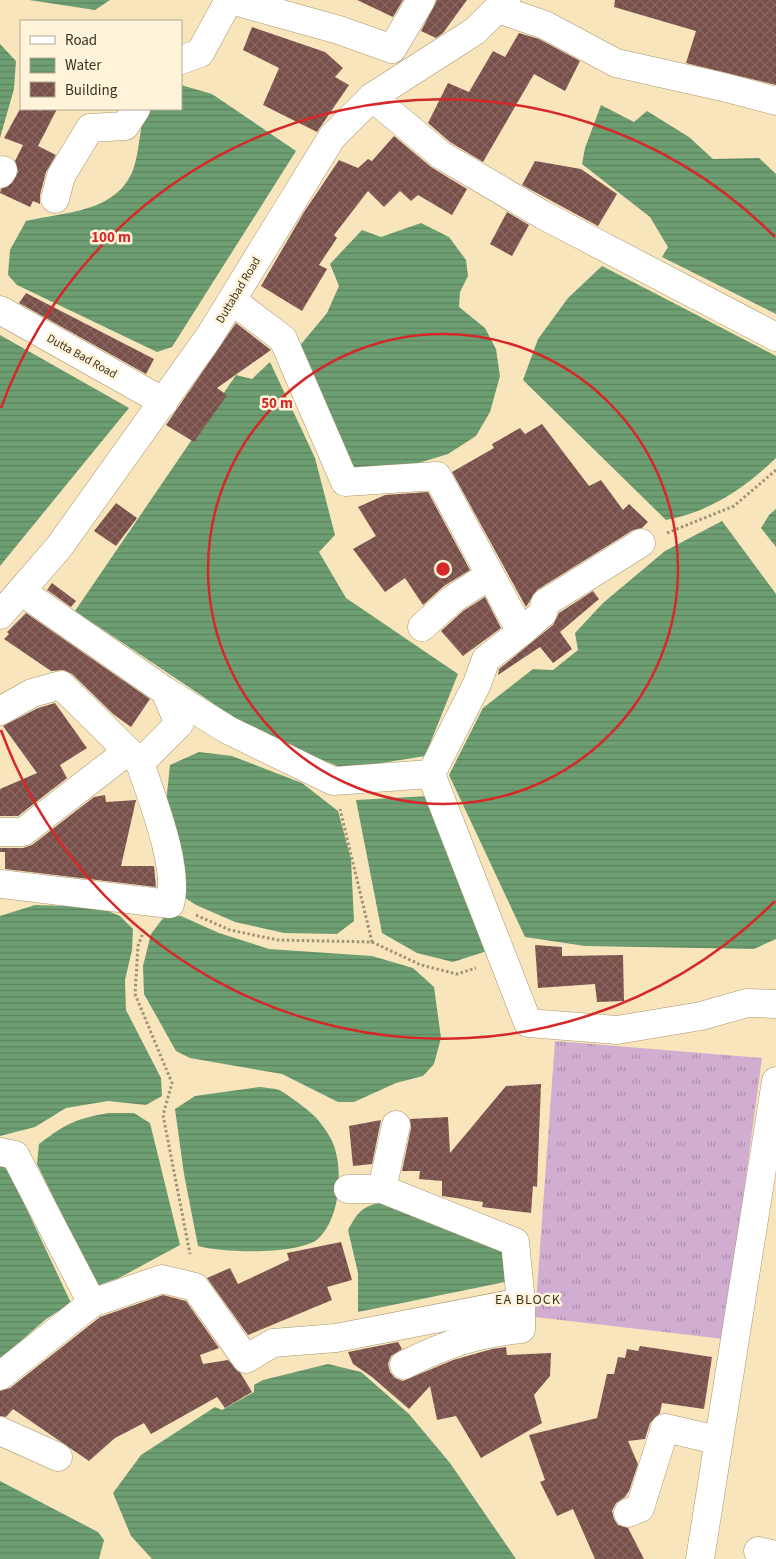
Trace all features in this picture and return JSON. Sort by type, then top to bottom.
[{"type":"main road","points":[[182,60],[200,53],[230,0],[339,30],[392,49]]},
{"type":"main road","points":[[421,0],[392,49],[382,89],[441,155],[543,215],[776,336]]},
{"type":"main road","points":[[502,5],[616,63],[723,86],[776,101]]},
{"type":"main road","name":"Duttabad Road","points":[[0,615],[59,547],[164,402],[232,301],[305,178],[332,137],[382,89],[475,31],[502,5]]},
{"type":"main road","points":[[55,198],[61,176],[90,128],[126,126],[135,110]]},
{"type":"main road","points":[[232,301],[283,339],[344,482],[437,476],[521,632]]},
{"type":"main road","name":"Dutta Bad Road","points":[[0,310],[164,402]]},
{"type":"main road","points":[[641,543],[545,603],[543,612],[486,659],[477,684],[430,774],[528,1023],[617,1030],[701,1016],[747,1002],[776,1004]]},
{"type":"main road","points":[[422,627],[452,599],[490,575]]},
{"type":"main road","points":[[21,591],[165,691],[228,730],[333,781],[430,774]]},
{"type":"main road","points":[[0,711],[32,693],[61,685],[134,757],[167,843],[172,896],[170,904],[0,884]]},
{"type":"main road","points":[[0,832],[23,832],[134,757],[179,724],[165,691]]},
{"type":"main road","points":[[700,1559],[717,1440],[776,1081]]},
{"type":"main road","points":[[382,1189],[396,1124]]},
{"type":"main road","points":[[0,1152],[15,1154],[92,1303]]},
{"type":"main road","points":[[348,1190],[382,1189],[515,1242],[521,1302],[521,1329],[485,1333],[442,1346],[404,1365]]},
{"type":"main road","points":[[0,1376],[92,1303],[162,1279],[195,1287],[246,1359],[272,1343],[336,1338],[521,1302]]},
{"type":"main road","points":[[628,1513],[640,1508],[664,1428],[717,1440]]},
{"type":"main road","points":[[0,1431],[58,1457]]},
{"type":"path","points":[[641,543],[734,506],[776,470]]},
{"type":"path","points":[[333,781],[372,942]]},
{"type":"path","points":[[190,1256],[163,1115],[172,1083],[135,994],[138,946],[151,912],[170,904],[230,930],[278,940],[372,942],[420,965],[457,974],[503,960]]},
{"type":"green space","points":[[555,1041],[762,1058],[724,1339],[535,1317]]},
{"type":"water","points":[[29,0],[110,0],[95,10]]},
{"type":"water","points":[[0,44],[16,61],[14,89],[0,138]]},
{"type":"water","points":[[182,85],[212,94],[296,151],[172,347],[157,352],[17,285],[8,275],[10,250],[26,221],[72,212],[102,203],[125,184],[133,170],[146,110],[182,110]]},
{"type":"water","points":[[601,105],[634,122],[647,111],[689,137],[713,159],[759,158],[776,174],[776,314],[662,257],[668,247],[650,217],[582,164],[585,148]]},
{"type":"water","points":[[421,223],[449,237],[466,260],[468,276],[460,292],[459,307],[485,328],[496,349],[500,376],[490,412],[476,436],[448,454],[402,468],[352,471],[297,349],[327,313],[339,286],[330,264],[362,230],[381,237]]},
{"type":"water","points":[[602,266],[776,356],[776,458],[739,489],[712,505],[666,520],[523,380],[538,339],[568,298]]},
{"type":"water","points":[[0,335],[129,408],[0,566]]},
{"type":"water","points":[[270,362],[315,458],[335,535],[319,552],[346,598],[458,674],[425,756],[345,769],[262,736],[75,611],[236,375],[252,379]]},
{"type":"water","points":[[776,509],[776,547],[761,528],[769,515]]},
{"type":"water","points":[[722,521],[776,594],[776,939],[754,949],[585,946],[525,937],[449,775],[483,708],[533,669],[553,670],[578,650],[575,633],[603,603],[665,551]]},
{"type":"water","points":[[199,752],[232,756],[302,783],[338,811],[351,859],[354,921],[337,934],[284,933],[235,922],[196,905],[174,891],[165,813],[170,765]]},
{"type":"water","points":[[429,796],[487,951],[453,962],[417,953],[382,933],[356,800]]},
{"type":"water","points":[[35,905],[99,907],[120,916],[133,929],[132,950],[125,980],[126,1010],[161,1078],[162,1096],[146,1105],[108,1101],[66,1108],[35,1127],[0,1136],[0,916]]},
{"type":"water","points":[[181,916],[219,933],[269,949],[372,956],[413,968],[434,987],[441,1038],[434,1064],[423,1076],[396,1083],[354,1102],[338,1102],[282,1074],[190,1058],[176,1051],[144,994],[143,966],[151,934],[164,917]]},
{"type":"water","points":[[260,1087],[279,1090],[305,1108],[323,1126],[334,1145],[339,1171],[339,1184],[331,1221],[318,1239],[294,1248],[242,1251],[198,1246],[184,1174],[175,1109],[195,1096]]},
{"type":"water","points":[[109,1113],[134,1113],[150,1123],[180,1245],[119,1278],[96,1286],[82,1263],[62,1215],[37,1164],[39,1144],[48,1137],[72,1123],[88,1117]]},
{"type":"water","points":[[0,1163],[3,1164],[14,1182],[71,1303],[46,1319],[0,1359]]},
{"type":"water","points":[[387,1202],[505,1248],[505,1282],[358,1312],[358,1273],[348,1230],[359,1213],[367,1207]]},
{"type":"water","points":[[328,1364],[361,1372],[409,1414],[450,1463],[516,1559],[152,1559],[131,1536],[113,1493],[141,1455],[215,1407],[222,1410],[254,1392],[254,1385],[263,1380]]},
{"type":"water","points":[[0,1481],[98,1532],[104,1540],[99,1559],[0,1559]]},
{"type":"building","points":[[357,0],[403,0],[393,17]]},
{"type":"building","points":[[437,0],[467,0],[443,33],[436,38],[421,31]]},
{"type":"building","points":[[615,0],[776,0],[776,85],[686,63],[696,31],[614,7]]},
{"type":"building","points":[[252,27],[325,52],[343,68],[335,77],[349,85],[317,132],[263,105],[279,68],[243,50]]},
{"type":"building","points":[[519,33],[539,39],[580,61],[565,91],[534,74],[483,162],[450,142],[428,123],[448,83],[469,92],[493,51],[505,57]]},
{"type":"building","points":[[20,109],[56,110],[38,146],[56,155],[46,172],[40,195],[40,204],[33,201],[30,207],[0,193],[1,189],[12,183],[18,172],[15,161],[23,145],[4,138]]},
{"type":"building","points":[[394,136],[431,167],[467,189],[452,215],[418,195],[411,201],[400,191],[384,207],[368,191],[334,235],[337,238],[319,265],[327,269],[302,311],[261,286],[304,212],[339,160],[358,168],[368,159],[372,161]]},
{"type":"building","points":[[535,161],[581,169],[617,194],[598,226],[522,185]]},
{"type":"building","points":[[507,212],[529,225],[512,256],[490,244]]},
{"type":"building","points":[[26,293],[154,359],[146,374],[19,303]]},
{"type":"building","points":[[236,323],[271,350],[217,388],[227,395],[194,442],[166,425]]},
{"type":"building","points":[[542,424],[589,486],[601,480],[623,510],[629,504],[648,522],[642,528],[633,530],[537,590],[526,607],[452,472],[494,448],[492,444],[520,428],[525,434]]},
{"type":"building","points":[[428,492],[470,570],[444,586],[423,605],[405,578],[385,592],[353,549],[376,536],[358,507],[385,495]]},
{"type":"building","points":[[116,503],[137,518],[116,546],[94,531]]},
{"type":"building","points":[[52,583],[76,601],[71,607],[47,590]]},
{"type":"building","points":[[593,591],[599,599],[560,632],[572,649],[553,663],[540,647],[498,675],[499,669],[553,625],[559,613]]},
{"type":"building","points":[[485,597],[501,628],[463,656],[441,631],[463,611]]},
{"type":"building","points":[[26,613],[150,699],[131,727],[113,714],[72,674],[64,670],[51,671],[4,639],[9,634],[7,632]]},
{"type":"building","points":[[55,703],[87,748],[60,765],[67,778],[18,816],[0,816],[0,789],[37,773],[3,726],[38,708]]},
{"type":"building","points":[[105,795],[106,802],[136,800],[121,866],[154,866],[156,887],[5,869],[5,852],[0,852],[0,848],[23,848],[32,845],[94,797]]},
{"type":"building","points":[[535,945],[562,947],[562,956],[623,955],[624,1001],[597,1002],[595,984],[538,988]]},
{"type":"building","points":[[541,1084],[537,1187],[533,1186],[531,1213],[482,1207],[483,1202],[442,1196],[442,1181],[419,1179],[420,1171],[402,1171],[411,1128],[410,1119],[448,1117],[450,1153],[506,1086]]},
{"type":"building","points":[[381,1120],[372,1164],[353,1166],[349,1126]]},
{"type":"building","points":[[341,1242],[352,1280],[327,1287],[332,1300],[248,1335],[207,1278],[230,1268],[238,1284],[289,1260],[287,1253]]},
{"type":"building","points":[[163,1295],[186,1301],[219,1348],[200,1355],[203,1364],[228,1360],[241,1374],[252,1392],[225,1408],[217,1397],[151,1434],[144,1423],[115,1438],[89,1461],[13,1409],[6,1417],[0,1416],[0,1391],[10,1388],[100,1317]]},
{"type":"building","points":[[398,1342],[402,1349],[391,1356],[388,1364],[390,1372],[395,1378],[403,1381],[453,1360],[492,1349],[506,1347],[507,1355],[551,1353],[550,1376],[534,1395],[542,1423],[481,1458],[456,1416],[437,1420],[430,1386],[409,1409],[372,1377],[353,1364],[348,1352]]},
{"type":"building","points":[[640,1346],[712,1357],[704,1409],[662,1403],[660,1413],[650,1423],[645,1439],[628,1441],[638,1464],[629,1491],[625,1497],[616,1503],[612,1511],[618,1525],[628,1528],[644,1559],[595,1559],[573,1509],[557,1516],[540,1482],[545,1480],[529,1435],[597,1418],[607,1374],[614,1374],[618,1357],[625,1358],[627,1349],[638,1351]]},
{"type":"district","name":"EA BLOCK","points":[[528,1299]]}]
